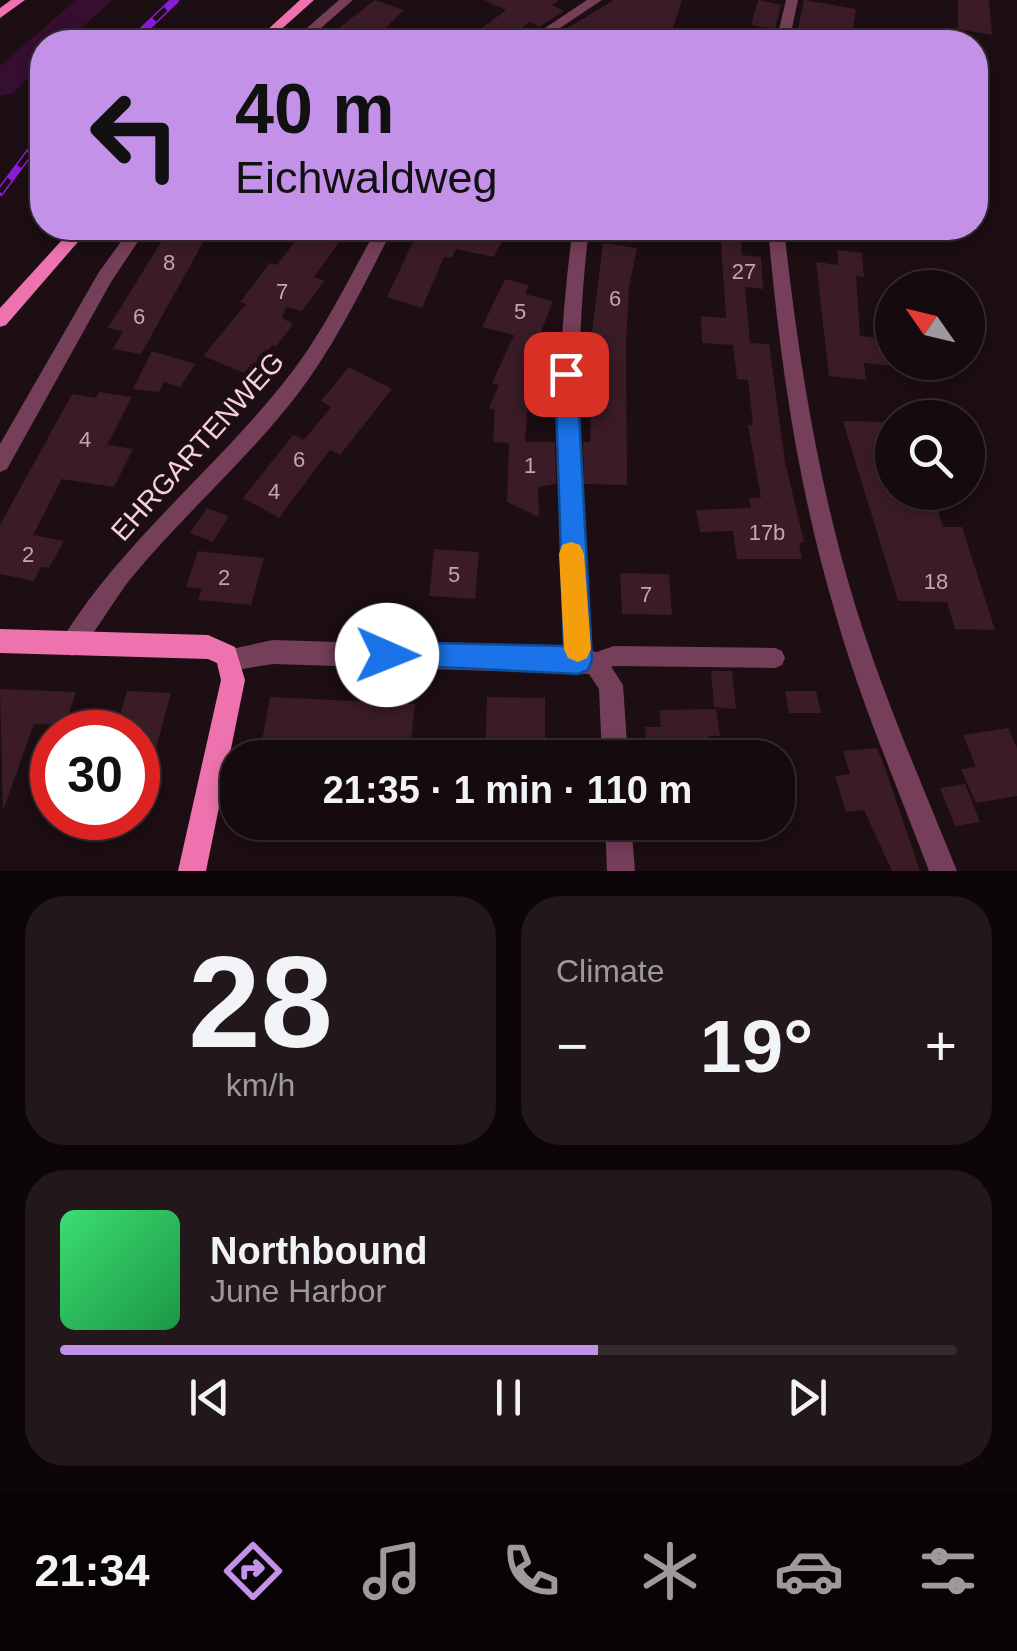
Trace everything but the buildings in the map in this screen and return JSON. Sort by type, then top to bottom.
[{"type":"street","points":[[0,14],[19,0]]},
{"type":"street","points":[[274,30],[308,0]]},
{"type":"street","points":[[311,30],[348,0]]},
{"type":"street","points":[[550,30],[596,0]]},
{"type":"street","points":[[785,30],[792,0]]},
{"type":"street","points":[[0,320],[71,240]]},
{"type":"street","points":[[0,463],[105,278],[131,240]]},
{"type":"street","name":"EHRGARTENWEG","points":[[72,644],[114,579],[285,396],[331,327],[379,240]]},
{"type":"street","points":[[579,240],[572,281],[565,406],[586,661],[611,685],[614,740]]},
{"type":"street","points":[[777,240],[791,362],[830,554],[861,660],[943,871]]},
{"type":"street","points":[[0,641],[208,647],[230,660],[273,652],[586,661]]},
{"type":"street","points":[[192,871],[233,680],[230,660]]},
{"type":"street","points":[[619,840],[620,871]]},
{"type":"lane","points":[[586,661],[614,656],[776,658]]},
{"type":"waterway","points":[[60,30],[96,0]]},
{"type":"waterway","points":[[0,85],[30,57]]},
{"type":"railway","points":[[144,30],[175,0]]},
{"type":"railway","points":[[0,192],[30,152]]},
{"type":"slow traffic","points":[[571,554],[578,649]]},
{"type":"route","points":[[387,655],[578,660],[568,508],[566,374]]}]
